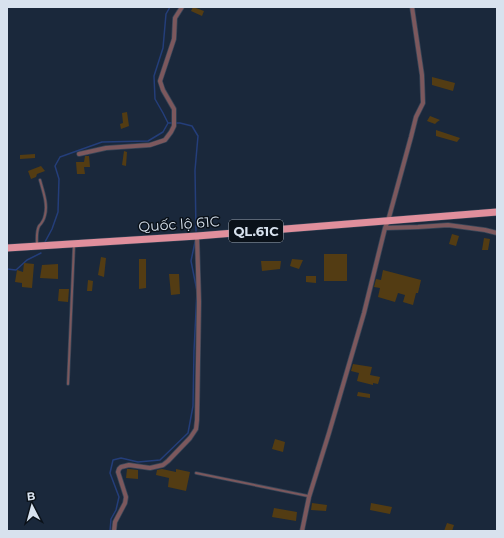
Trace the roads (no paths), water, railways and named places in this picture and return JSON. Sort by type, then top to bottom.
[{"type":"highway","name":"Quốc lộ 61C","points":[[7,248],[387,224],[497,212]]},
{"type":"street","points":[[78,154],[106,148],[150,145],[165,140],[172,132],[174,126],[174,109],[163,90],[160,81],[174,39],[175,18],[182,7]]},
{"type":"street","points":[[302,531],[309,497],[364,313],[416,117],[423,103],[422,75],[412,7]]},
{"type":"street","points":[[387,224],[418,227],[448,226],[485,230],[497,233]]},
{"type":"street","points":[[114,531],[115,522],[125,503],[126,497],[118,470],[121,467],[129,465],[150,468],[163,465],[190,438],[196,429],[199,302],[197,236]]},
{"type":"lane","points":[[37,246],[37,232],[46,214],[40,180]]},
{"type":"lane","points":[[68,384],[74,244]]},
{"type":"lane","points":[[196,473],[309,497]]},
{"type":"waterway","points":[[45,242],[52,229],[58,212],[59,179],[55,166],[60,157],[102,142],[148,141],[163,132],[168,123],[155,99],[154,76],[163,48],[166,14],[170,7]]},
{"type":"waterway","points":[[168,123],[180,123],[192,126],[198,136],[195,170],[196,231]]},
{"type":"waterway","points":[[110,531],[111,519],[116,510],[119,497],[110,473],[113,460],[121,458],[138,462],[160,460],[188,433],[193,406],[197,291],[191,261],[195,242]]},
{"type":"waterway","points":[[7,269],[16,270],[27,260],[41,253]]}]
